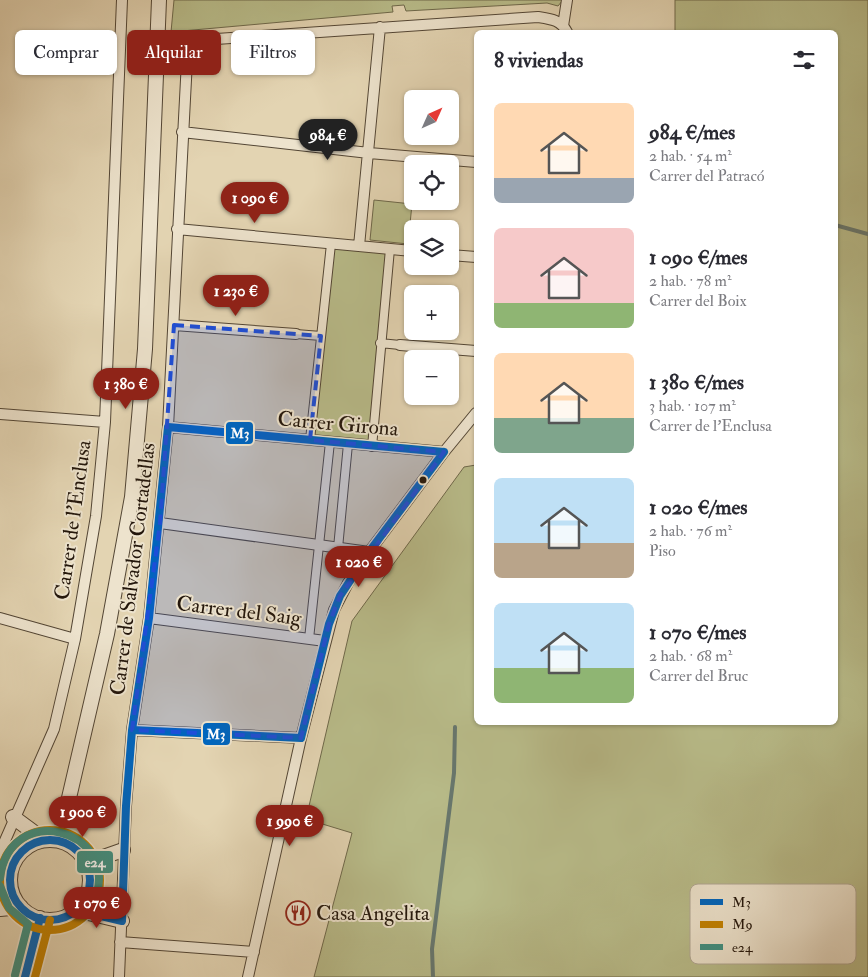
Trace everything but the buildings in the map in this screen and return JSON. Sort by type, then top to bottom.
[{"type":"street","name":"Carrer de l'Enclusa","points":[[0,852],[13,818],[54,728],[75,638],[96,516],[105,422],[122,0]]},
{"type":"street","points":[[58,841],[107,634],[132,497],[145,349],[159,0]]},
{"type":"street","points":[[565,29],[567,0]]},
{"type":"street","points":[[359,246],[380,27],[538,17],[550,18],[565,29]]},
{"type":"street","name":"Carrer de Salvador Cortadellas","points":[[119,977],[124,850],[132,730],[149,618],[160,523],[168,427],[188,42],[380,27]]},
{"type":"street","points":[[182,132],[369,153],[474,162]]},
{"type":"street","points":[[177,229],[404,250]]},
{"type":"street","points":[[310,440],[331,244]]},
{"type":"street","points":[[372,447],[390,249]]},
{"type":"street","points":[[459,256],[474,258]]},
{"type":"street","points":[[174,325],[321,336]]},
{"type":"street","points":[[380,343],[474,351]]},
{"type":"street","points":[[0,414],[105,422]]},
{"type":"street","points":[[248,977],[301,738],[325,641],[340,596],[369,552],[474,415]]},
{"type":"street","name":"Carrer Girona","points":[[168,427],[372,447],[444,452]]},
{"type":"street","points":[[309,639],[330,442]]},
{"type":"street","points":[[338,548],[348,444]]},
{"type":"street","points":[[160,523],[369,552]]},
{"type":"street","points":[[0,618],[75,638]]},
{"type":"street","name":"Carrer del Saig","points":[[149,618],[325,641]]},
{"type":"street","points":[[132,730],[301,738]]},
{"type":"street","points":[[13,818],[36,834],[41,841]]},
{"type":"street","points":[[41,841],[58,841],[70,845],[86,863],[89,873],[88,893],[76,910],[65,917],[52,920],[40,918],[20,907],[10,886],[10,874],[14,862],[21,852],[30,845],[41,841]]},
{"type":"street","points":[[86,863],[124,850]]},
{"type":"street","points":[[0,909],[20,907]]},
{"type":"street","points":[[76,910],[122,921]]},
{"type":"street","points":[[25,977],[40,918]]},
{"type":"street","points":[[120,942],[254,952]]},
{"type":"highlighted area","points":[[174,325],[321,336],[310,440],[444,452],[340,596],[329,624],[301,738],[132,730],[160,523]]},
{"type":"green space","points":[[174,0],[563,0],[558,6],[547,3],[406,11],[404,5],[392,6],[393,12],[193,30],[171,30]]},
{"type":"green space","points":[[675,0],[868,0],[868,977],[314,977],[352,833],[306,819],[352,621],[464,467],[474,465],[474,725],[838,725],[838,30],[675,30]]},
{"type":"green space","points":[[374,200],[404,203],[404,210],[411,210],[410,220],[404,220],[404,244],[370,240]]},
{"type":"green space","points":[[331,244],[390,249],[372,447],[310,440]]},
{"type":"waterway","points":[[838,226],[868,234]]},
{"type":"waterway","points":[[433,977],[432,949],[454,773],[455,727]]},
{"type":"transit line","name":"M3","points":[[76,910],[122,921],[126,806],[132,730],[149,618],[168,427],[444,452]]},
{"type":"transit line","name":"M3","points":[[301,738],[329,624],[340,596],[369,552],[444,452]]},
{"type":"transit line","name":"M3","points":[[132,730],[301,738]]},
{"type":"transit line","name":"M9","points":[[50,830],[69,834],[85,845],[96,861],[100,880],[96,899],[85,915],[69,926],[50,930],[31,926],[15,915],[4,899],[0,880],[4,861],[15,845],[31,834],[50,830]]},
{"type":"transit line","name":"e24","points":[[0,878],[8,854],[22,838],[41,832],[60,833],[78,840],[92,854],[99,873],[96,896],[84,915]]},
{"type":"transit line","name":"M3","points":[[50,840],[65,843],[78,852],[87,865],[90,880],[87,895],[78,908],[65,917],[50,920],[35,917],[22,908],[13,895],[10,880],[13,865],[22,852],[35,843],[50,840]]},
{"type":"transit line","name":"e24","points":[[0,886],[9,908],[28,924],[15,975]]},
{"type":"transit line","name":"M3","points":[[25,977],[40,918]]},
{"type":"transit line","name":"M9","points":[[35,977],[50,920]]},
{"type":"place","name":"Casa Angelita","points":[[298,913]]}]
